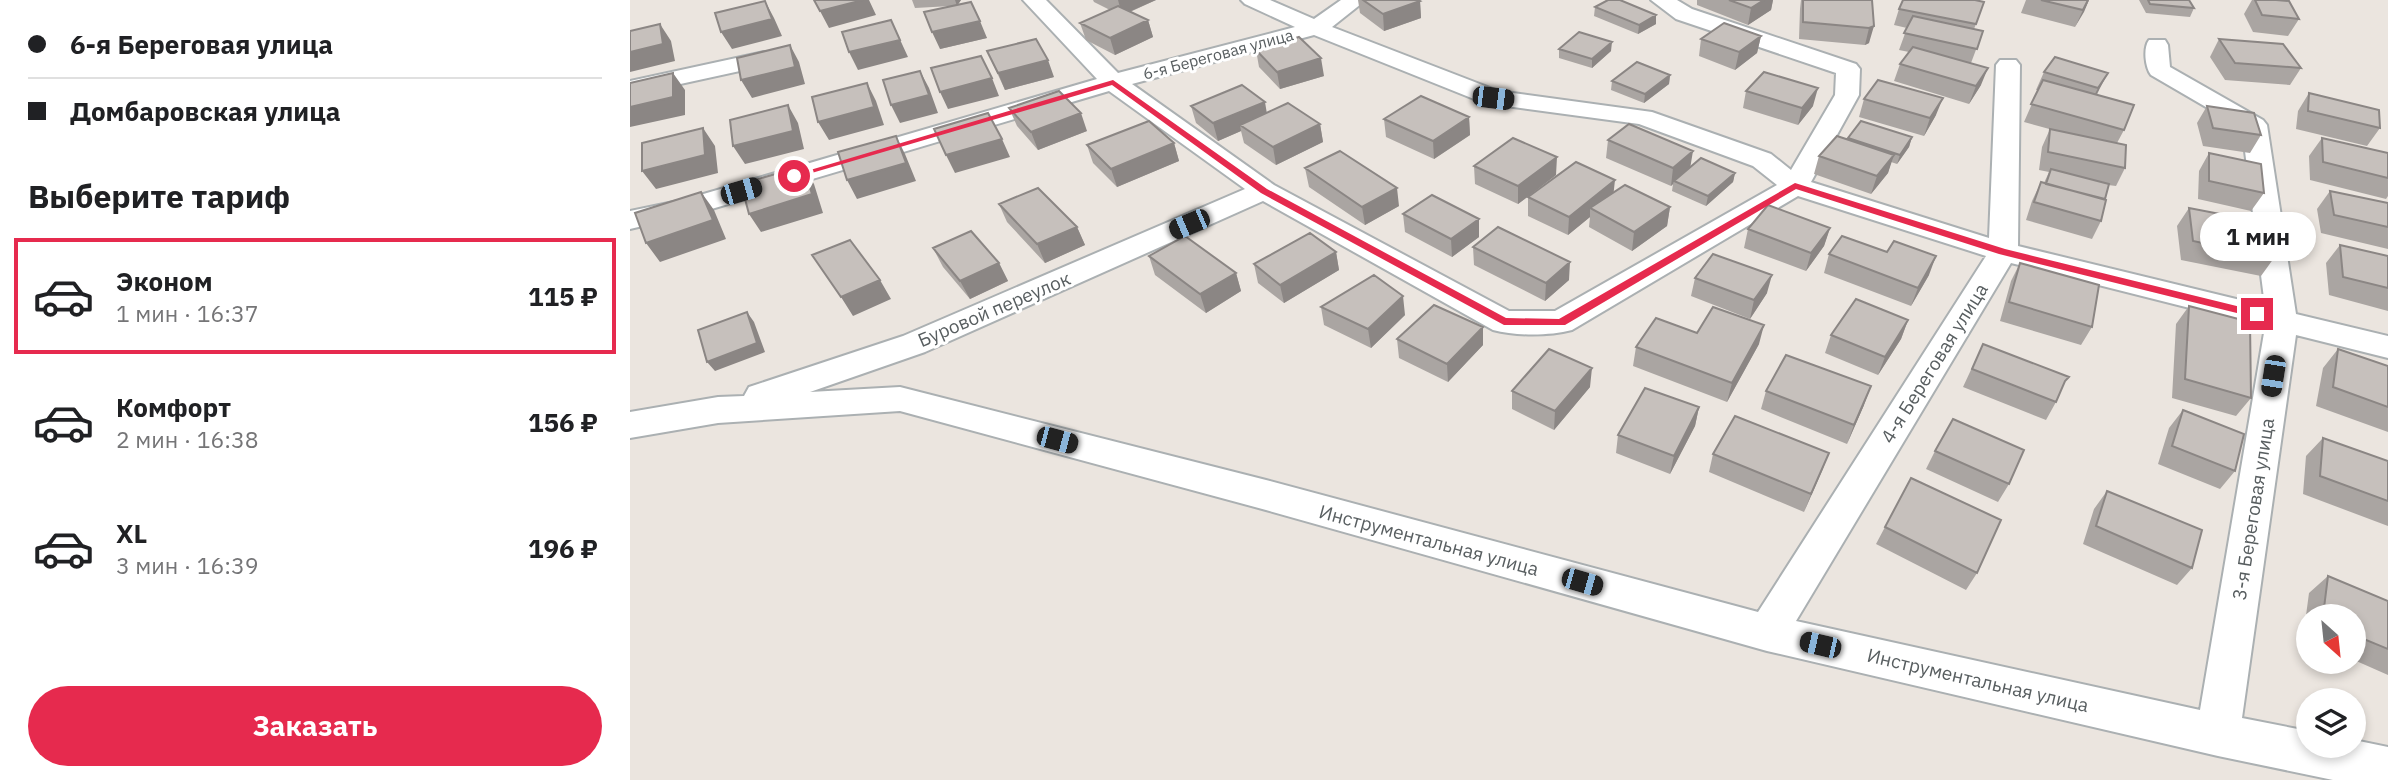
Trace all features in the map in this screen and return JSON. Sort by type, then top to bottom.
[{"type":"street","points":[[1034,0],[1113,82],[1264,191],[1504,322],[1561,322],[1795,186],[1847,95],[1847,69],[1768,40],[1684,14],[1662,0]]},
{"type":"street","points":[[1252,0],[1493,98],[1643,117],[1762,160],[1795,186],[2003,252],[2388,346]]},
{"type":"street","name":"6-я Береговая улица","points":[[630,220],[688,207],[1113,82],[1316,28],[1355,0]]},
{"type":"street","name":"3-я Береговая улица","points":[[2157,45],[2159,71],[2254,125],[2282,321],[2218,735]]},
{"type":"street","points":[[630,88],[765,59]]},
{"type":"street","points":[[2003,252],[2008,65]]},
{"type":"street","name":"Буровой переулок","points":[[719,410],[914,344],[1264,191]]},
{"type":"street","name":"4-я Береговая улица","points":[[1767,633],[2003,252]]},
{"type":"street","points":[[900,399],[914,344]]},
{"type":"street","name":"Инструментальная улица","points":[[630,425],[719,410],[900,399],[1266,495],[1767,633],[2218,735],[2388,769]]},
{"type":"building","points":[[814,0],[863,0],[820,11]]},
{"type":"building","points":[[1363,0],[1418,0],[1420,1],[1383,14]]},
{"type":"building","points":[[1608,0],[1620,0],[1656,15],[1639,25],[1595,7]]},
{"type":"building","points":[[1729,0],[1764,0],[1751,8]]},
{"type":"building","points":[[1803,0],[1872,0],[1874,26],[1869,28],[1803,22]]},
{"type":"building","points":[[1903,0],[1984,2],[1976,24],[1899,9]]},
{"type":"building","points":[[2041,0],[2088,0],[2083,10]]},
{"type":"building","points":[[2148,0],[2189,0],[2194,8],[2150,4]]},
{"type":"building","points":[[2255,0],[2289,1],[2299,19],[2262,15]]},
{"type":"building","points":[[765,1],[772,19],[721,32],[715,13]]},
{"type":"building","points":[[971,2],[980,21],[932,32],[924,12]]},
{"type":"building","points":[[1118,6],[1148,20],[1110,38],[1080,23]]},
{"type":"building","points":[[1913,16],[1983,31],[1977,49],[1904,33]]},
{"type":"building","points":[[891,20],[900,40],[849,52],[842,32]]},
{"type":"building","points":[[1724,23],[1761,36],[1739,52],[1701,39]]},
{"type":"building","points":[[660,24],[663,44],[630,52],[630,31]]},
{"type":"building","points":[[1579,32],[1612,42],[1592,59],[1559,49]]},
{"type":"building","points":[[1299,37],[1321,58],[1277,72],[1256,50]]},
{"type":"building","points":[[1036,39],[1048,60],[998,73],[987,51]]},
{"type":"building","points":[[2219,39],[2283,44],[2301,68],[2235,63]]},
{"type":"building","points":[[790,45],[795,67],[741,80],[737,58]]},
{"type":"building","points":[[1913,47],[1988,68],[1976,86],[1900,64]]},
{"type":"building","points":[[981,56],[992,78],[940,92],[931,68]]},
{"type":"building","points":[[2055,57],[2108,73],[2098,88],[2044,72]]},
{"type":"building","points":[[1637,62],[1670,75],[1645,94],[1612,81]]},
{"type":"building","points":[[920,71],[929,95],[891,105],[883,80]]},
{"type":"building","points":[[1764,72],[1818,88],[1802,108],[1746,91]]},
{"type":"building","points":[[673,73],[673,97],[630,107],[630,83]]},
{"type":"building","points":[[1878,80],[1943,98],[1930,118],[1864,99]]},
{"type":"building","points":[[2043,80],[2134,105],[2124,130],[2031,104]]},
{"type":"building","points":[[867,83],[874,107],[818,122],[812,97]]},
{"type":"building","points":[[1242,85],[1265,102],[1213,123],[1191,106]]},
{"type":"building","points":[[1059,91],[1081,113],[1031,132],[1009,108]]},
{"type":"building","points":[[2309,93],[2379,110],[2380,128],[2308,111]]},
{"type":"building","points":[[1421,96],[1469,117],[1433,141],[1384,119]]},
{"type":"building","points":[[1288,103],[1320,124],[1273,147],[1240,125]]},
{"type":"building","points":[[788,105],[793,131],[733,146],[730,120]]},
{"type":"building","points":[[2207,106],[2254,113],[2261,135],[2213,128]]},
{"type":"building","points":[[988,113],[1002,139],[946,155],[934,129]]},
{"type":"building","points":[[1149,121],[1174,143],[1111,169],[1087,145]]},
{"type":"building","points":[[1861,121],[1912,137],[1900,155],[1848,138]]},
{"type":"building","points":[[1629,124],[1693,151],[1673,168],[1608,140]]},
{"type":"building","points":[[703,128],[705,155],[642,171],[642,143]]},
{"type":"building","points":[[2050,129],[2126,145],[2125,168],[2048,152]]},
{"type":"building","points":[[896,136],[906,163],[847,180],[838,152]]},
{"type":"building","points":[[1837,136],[1894,155],[1877,176],[1819,156]]},
{"type":"building","points":[[1513,138],[1557,157],[1518,186],[1474,166]]},
{"type":"building","points":[[2322,138],[2388,153],[2388,178],[2323,162]]},
{"type":"building","points":[[1340,151],[1397,188],[1362,207],[1305,168]]},
{"type":"building","points":[[2209,153],[2261,164],[2264,193],[2209,181]]},
{"type":"building","points":[[1701,158],[1735,173],[1708,196],[1674,181]]},
{"type":"building","points":[[1576,162],[1615,180],[1569,217],[1528,197]]},
{"type":"building","points":[[803,166],[812,194],[749,214],[741,184]]},
{"type":"building","points":[[2051,169],[2109,184],[2105,199],[2046,184]]},
{"type":"building","points":[[2041,182],[2106,200],[2101,221],[2034,202]]},
{"type":"building","points":[[1625,185],[1670,207],[1634,232],[1590,208]]},
{"type":"building","points":[[1038,188],[1077,227],[1037,244],[999,204]]},
{"type":"building","points":[[2330,191],[2388,203],[2388,227],[2334,215]]},
{"type":"building","points":[[701,192],[713,220],[646,243],[635,213]]},
{"type":"building","points":[[1432,195],[1479,219],[1451,239],[1403,214]]},
{"type":"building","points":[[1768,205],[1830,228],[1811,253],[1748,229]]},
{"type":"building","points":[[2189,208],[2267,223],[2274,258],[2193,241]]},
{"type":"building","points":[[1498,227],[1570,262],[1546,283],[1473,247]]},
{"type":"building","points":[[971,231],[999,263],[960,281],[933,248]]},
{"type":"building","points":[[1310,233],[1336,252],[1280,285],[1254,264]]},
{"type":"building","points":[[1185,236],[1236,273],[1200,294],[1149,256]]},
{"type":"building","points":[[1842,236],[1887,252],[1894,241],[1936,256],[1918,288],[1829,254]]},
{"type":"building","points":[[850,240],[880,280],[841,297],[812,255]]},
{"type":"building","points":[[2340,245],[2388,256],[2388,288],[2343,277]]},
{"type":"building","points":[[1713,254],[1772,275],[1754,300],[1695,278]]},
{"type":"building","points":[[2020,263],[2099,285],[2092,327],[2009,302]]},
{"type":"building","points":[[1374,275],[1403,296],[1368,329],[1321,307]]},
{"type":"building","points":[[1856,299],[1908,320],[1885,357],[1831,335]]},
{"type":"building","points":[[1434,305],[1483,327],[1447,364],[1397,339]]},
{"type":"building","points":[[2189,306],[2250,322],[2251,398],[2185,379]]},
{"type":"building","points":[[1713,307],[1764,325],[1732,383],[1636,347],[1656,318],[1697,333]]},
{"type":"building","points":[[747,312],[757,343],[707,362],[698,330]]},
{"type":"building","points":[[1983,344],[2069,377],[2056,402],[1972,369]]},
{"type":"building","points":[[1549,349],[1592,368],[1555,411],[1512,391]]},
{"type":"building","points":[[2338,349],[2388,366],[2388,407],[2333,387]]},
{"type":"building","points":[[1786,355],[1871,386],[1854,425],[1766,391]]},
{"type":"building","points":[[1645,388],[1699,407],[1674,456],[1618,435]]},
{"type":"building","points":[[2183,410],[2244,434],[2235,471],[2172,446]]},
{"type":"building","points":[[1735,416],[1829,453],[1811,494],[1713,454]]},
{"type":"building","points":[[1953,419],[2024,450],[2009,484],[1935,451]]},
{"type":"building","points":[[2323,438],[2388,461],[2388,501],[2320,476]]},
{"type":"building","points":[[1911,478],[2001,520],[1977,573],[1885,527]]},
{"type":"building","points":[[2107,491],[2202,530],[2192,568],[2096,526]]},
{"type":"building","points":[[2328,576],[2388,601],[2388,649],[2366,640],[2366,604],[2324,604]]},
{"type":"route","points":[[794,176],[1113,82],[1264,191],[1504,322],[1561,322],[1795,186],[2003,252],[2257,314]]}]
